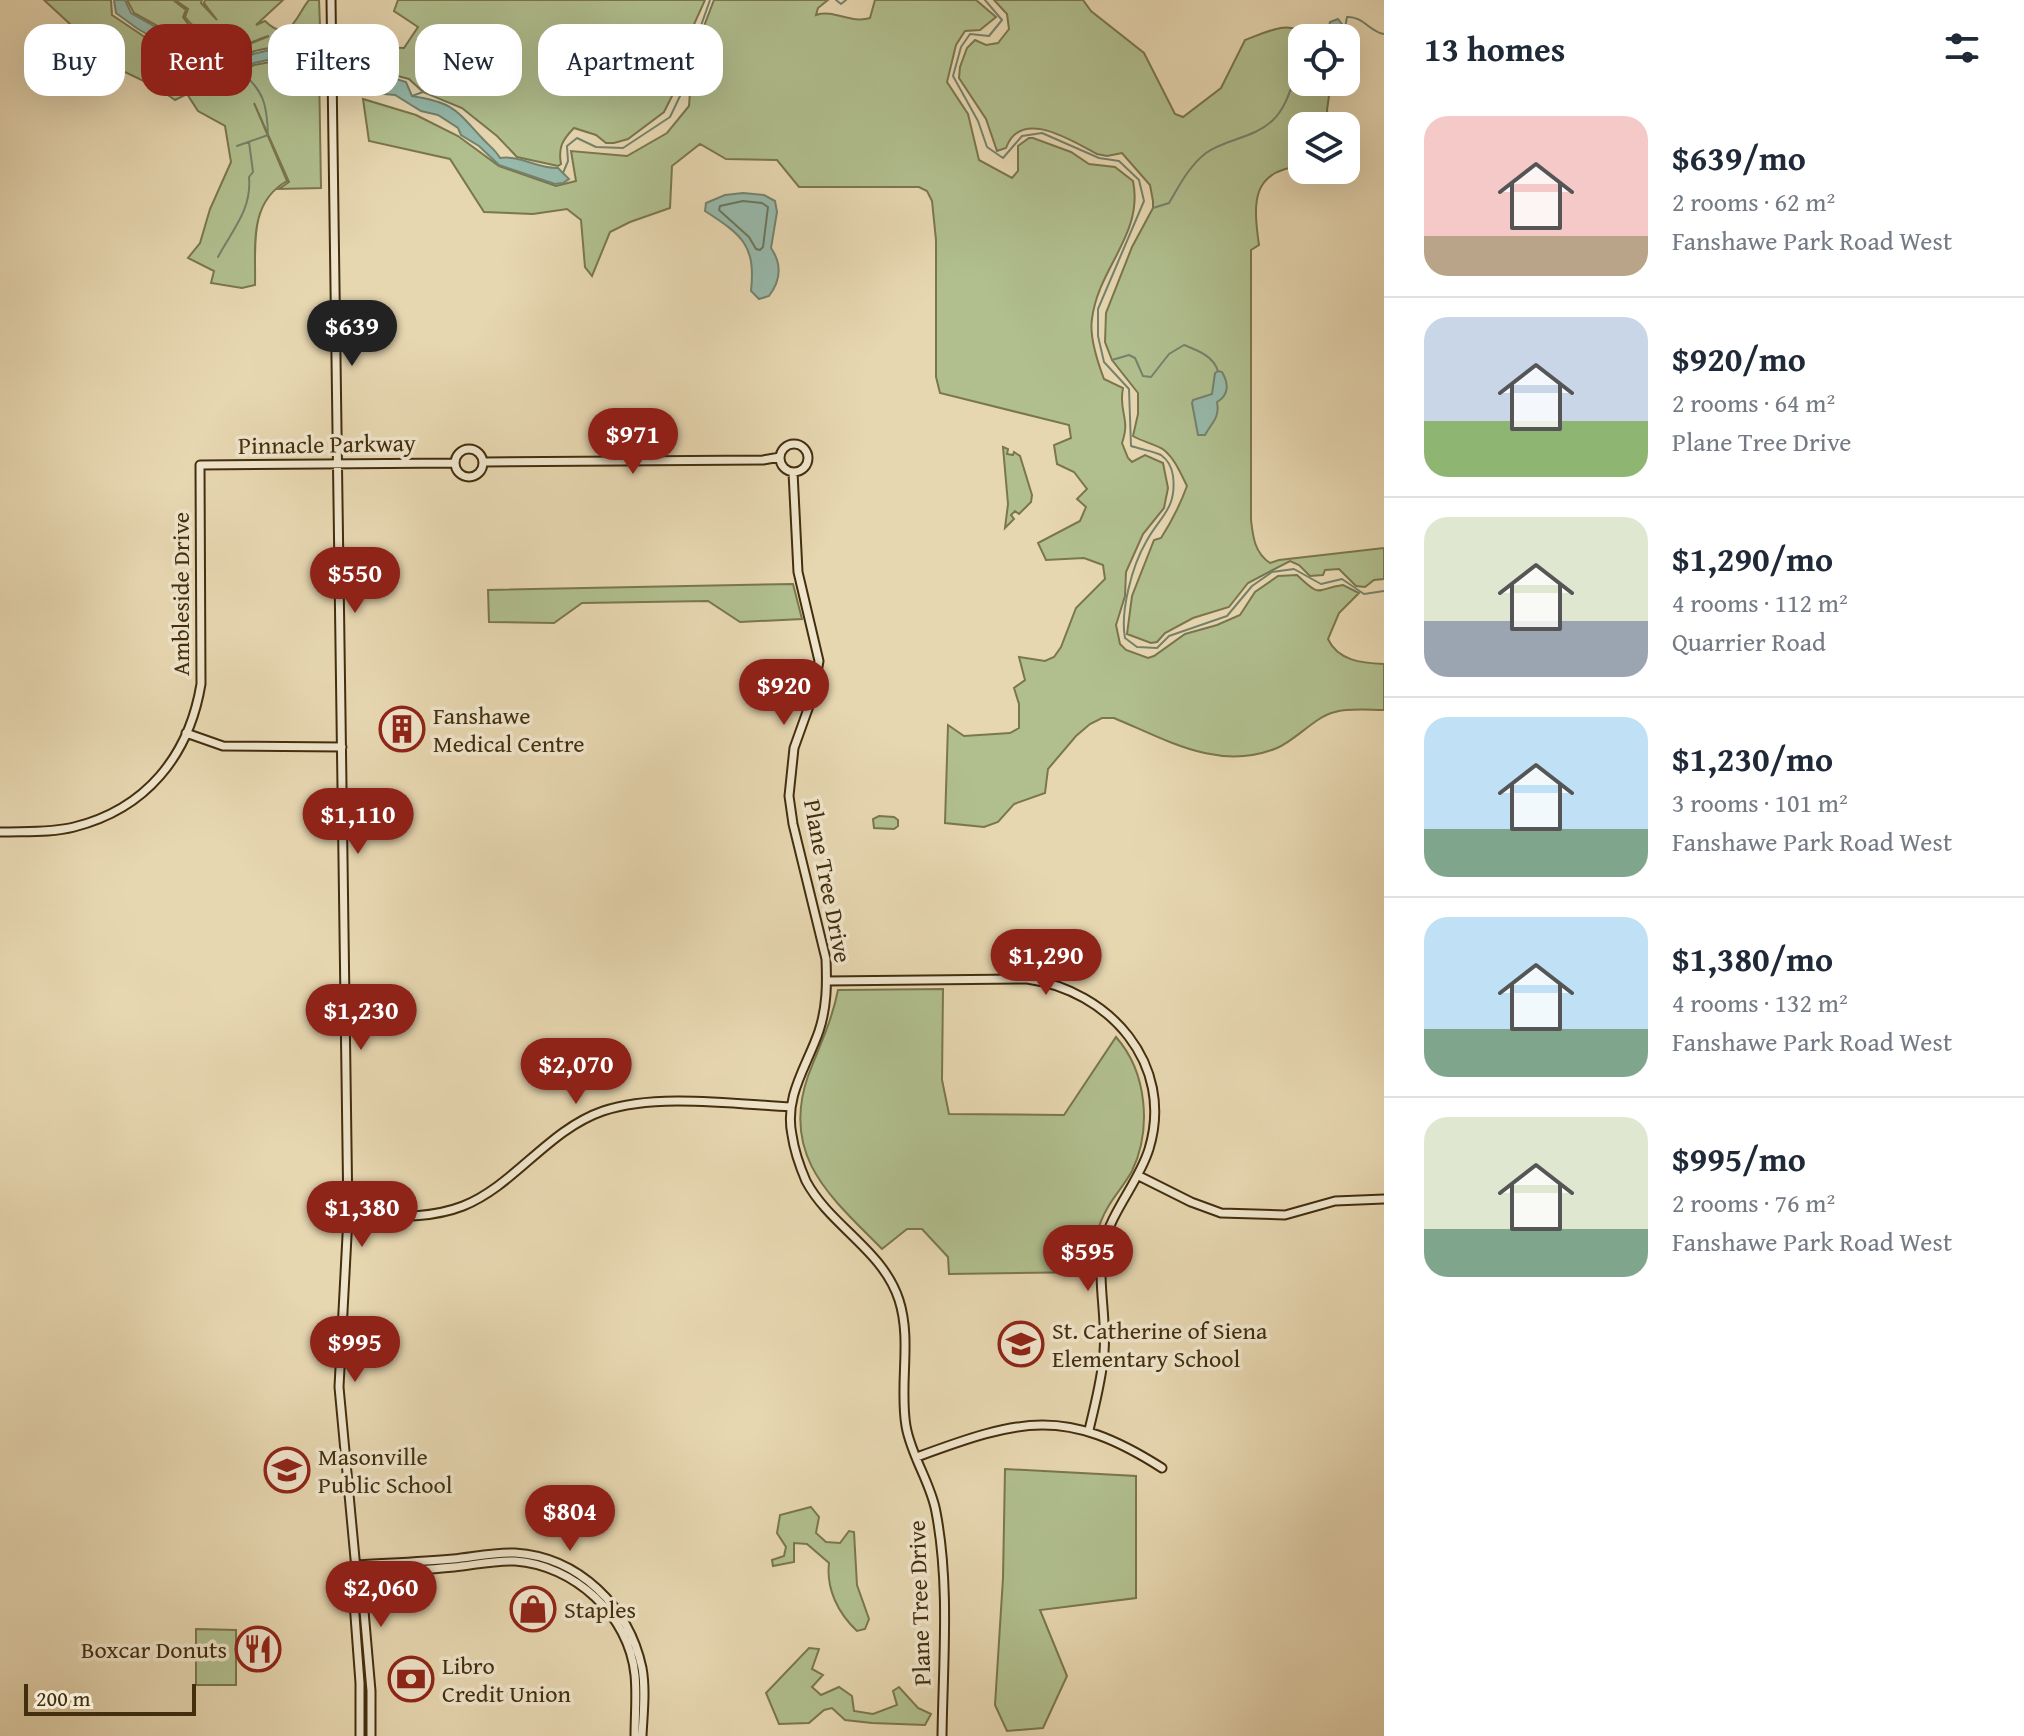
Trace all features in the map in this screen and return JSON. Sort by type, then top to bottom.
[{"type":"street","points":[[331,0],[348,1217],[339,1387],[356,1573],[353,1589],[360,1683],[360,1736]]},
{"type":"street","points":[[789,445],[798,445],[805,450],[807,463],[802,470],[793,472],[785,469],[780,457],[789,445]]},
{"type":"street","points":[[469,448],[480,452],[484,462],[481,472],[471,477],[459,473],[455,463],[459,452],[469,448]]},
{"type":"street","points":[[484,462],[766,460],[780,457]]},
{"type":"street","name":"Pinnacle Parkway","points":[[200,465],[455,463]]},
{"type":"street","name":"Ambleside Drive","points":[[0,832],[71,828],[112,815],[152,786],[173,760],[198,703],[201,684],[200,465]]},
{"type":"street","name":"Plane Tree Drive","points":[[793,472],[798,572],[819,661],[813,695],[794,748],[789,796],[826,959],[827,981],[826,1007],[797,1081],[791,1107],[791,1134],[807,1181],[832,1214],[876,1260],[899,1299],[905,1339],[903,1392],[906,1429],[936,1507],[942,1565],[942,1736]]},
{"type":"street","points":[[186,733],[223,746],[342,747]]},
{"type":"street","points":[[827,981],[1027,979],[1051,982],[1090,999],[1109,1013],[1138,1051],[1150,1084],[1154,1111],[1152,1132],[1139,1176],[1114,1218],[1104,1246],[1101,1262],[1104,1352],[1100,1388],[1089,1430]]},
{"type":"street","points":[[348,1217],[420,1215],[465,1205],[486,1193],[567,1129],[628,1103],[791,1107]]},
{"type":"street","points":[[1139,1176],[1221,1213],[1285,1215],[1335,1201],[1384,1199]]},
{"type":"street","points":[[917,1457],[994,1431],[1032,1423],[1089,1430],[1128,1446],[1162,1468]]},
{"type":"street","points":[[356,1573],[514,1553],[556,1563],[577,1574],[597,1587],[614,1606],[635,1644],[642,1671],[642,1736]]},
{"type":"street","points":[[356,1573],[514,1561],[553,1570],[573,1581],[592,1594],[608,1611],[628,1647],[635,1672],[635,1736]]},
{"type":"street","points":[[356,1573],[362,1588],[371,1691],[371,1736]]},
{"type":"green space","points":[[44,0],[111,0],[112,15],[141,34],[141,79],[125,72],[125,24],[70,24]]},
{"type":"green space","points":[[127,0],[173,0],[186,10],[183,17],[188,24],[154,24],[134,13]]},
{"type":"green space","points":[[175,0],[202,0],[201,3],[217,20],[204,3],[205,0],[283,0],[256,25],[265,21],[269,24],[268,36],[252,42],[252,24],[192,24],[185,17],[188,9]]},
{"type":"green space","points":[[309,0],[319,0],[320,24],[293,24]]},
{"type":"green space","points":[[398,0],[705,0],[694,24],[538,24],[538,96],[672,96],[664,112],[628,139],[606,143],[596,135],[574,128],[562,144],[561,164],[558,166],[517,157],[462,108],[433,96],[522,96],[522,24],[415,25],[394,11]]},
{"type":"green space","points":[[714,0],[828,0],[818,8],[816,15],[863,19],[870,18],[875,0],[976,0],[996,17],[980,30],[965,31],[956,45],[947,82],[968,114],[979,160],[1012,178],[1018,171],[1018,146],[1033,138],[1071,152],[1089,164],[1115,167],[1133,181],[1135,200],[1132,218],[1102,283],[1092,319],[1092,334],[1104,379],[1123,388],[1125,427],[1122,443],[1128,458],[1132,462],[1145,455],[1163,463],[1168,488],[1164,508],[1143,534],[1126,572],[1125,596],[1116,625],[1120,644],[1126,650],[1148,658],[1154,656],[1185,634],[1240,615],[1255,592],[1278,576],[1297,575],[1316,590],[1343,585],[1359,593],[1339,613],[1328,639],[1344,656],[1384,664],[1384,710],[1328,714],[1277,748],[1256,755],[1235,757],[1194,750],[1114,718],[1102,718],[1076,736],[1048,769],[1045,793],[1014,804],[998,822],[984,827],[945,823],[948,725],[964,736],[1010,733],[1019,728],[1019,704],[1014,688],[1025,680],[1019,657],[1045,661],[1054,657],[1076,608],[1105,579],[1103,565],[1084,558],[1046,560],[1038,543],[1080,521],[1086,507],[1077,499],[1087,489],[1074,472],[1057,464],[1054,445],[1071,438],[1069,425],[940,393],[936,377],[936,240],[932,201],[927,191],[919,187],[799,187],[777,160],[726,159],[700,144],[672,166],[670,208],[610,232],[592,276],[585,267],[581,220],[567,209],[533,214],[484,212],[450,159],[369,141],[363,99],[416,115],[458,136],[499,166],[556,186],[576,181],[571,151],[627,156],[667,133],[689,106],[690,96],[723,96],[723,24],[705,24]]},
{"type":"green space","points":[[994,0],[1083,0],[1091,11],[1144,53],[1175,114],[1183,117],[1221,88],[1245,40],[1278,28],[1288,28],[1288,96],[1329,96],[1327,112],[1288,112],[1288,168],[1273,174],[1259,191],[1256,216],[1259,245],[1251,250],[1251,520],[1254,539],[1258,550],[1270,563],[1384,548],[1384,579],[1374,580],[1365,587],[1356,586],[1339,569],[1310,576],[1290,561],[1248,583],[1229,607],[1193,618],[1165,633],[1157,642],[1151,643],[1127,634],[1132,596],[1154,540],[1161,538],[1165,532],[1187,486],[1175,462],[1164,450],[1133,436],[1138,414],[1138,393],[1112,360],[1105,342],[1106,313],[1132,247],[1153,208],[1150,185],[1122,153],[1097,154],[1061,136],[1035,128],[1013,136],[1006,148],[997,151],[986,119],[959,78],[967,48],[975,40],[986,45],[998,43],[1009,29],[1007,14]]},
{"type":"green space","points":[[415,32],[415,85],[399,76],[399,48],[404,48]]},
{"type":"green space","points":[[268,36],[268,48],[252,52],[252,43]]},
{"type":"green space","points":[[268,62],[268,96],[319,96],[321,188],[279,189],[289,182],[254,103],[287,181],[274,190],[260,214],[255,241],[255,285],[242,288],[211,283],[214,271],[188,258],[200,243],[210,209],[231,162],[225,126],[198,111],[188,96],[252,96],[252,66]]},
{"type":"green space","points":[[1003,447],[1008,449],[1007,454],[1013,455],[1014,452],[1020,456],[1032,495],[1031,502],[1019,514],[1015,511],[1011,515],[1014,519],[1005,528],[1008,504]]},
{"type":"green space","points":[[793,584],[802,619],[740,622],[708,601],[582,603],[554,623],[489,622],[488,590]]},
{"type":"green space","points":[[879,816],[894,817],[898,820],[898,826],[894,829],[874,828],[873,819]]},
{"type":"green space","points":[[943,989],[942,1080],[949,1114],[1064,1115],[1116,1037],[1126,1051],[1140,1084],[1144,1119],[1142,1137],[1132,1171],[1100,1222],[1091,1272],[949,1274],[948,1257],[922,1229],[907,1229],[882,1249],[845,1212],[816,1174],[806,1153],[801,1130],[801,1105],[838,990]]},
{"type":"green space","points":[[1005,1469],[1136,1476],[1136,1598],[1040,1610],[1067,1676],[1043,1728],[1007,1731],[995,1705],[1003,1578]]},
{"type":"green space","points":[[811,1507],[819,1517],[816,1533],[826,1542],[840,1543],[849,1531],[854,1532],[857,1585],[869,1619],[865,1629],[857,1631],[844,1616],[829,1582],[829,1563],[807,1544],[794,1543],[794,1562],[773,1566],[772,1560],[784,1556],[786,1547],[777,1533],[780,1515]]},
{"type":"green space","points":[[196,1629],[236,1630],[236,1685],[196,1685]]},
{"type":"green space","points":[[809,1648],[819,1649],[812,1669],[823,1675],[812,1687],[821,1695],[839,1687],[852,1696],[854,1711],[873,1714],[897,1705],[893,1691],[899,1687],[918,1708],[931,1714],[925,1725],[845,1720],[832,1708],[824,1710],[809,1723],[779,1724],[766,1693]]},
{"type":"water","points":[[114,0],[125,0],[131,13],[150,24],[141,24],[141,31],[116,13]]},
{"type":"water","points":[[268,50],[268,60],[254,63],[252,55]]},
{"type":"water","points":[[399,80],[406,82],[412,96],[437,101],[453,109],[500,158],[515,158],[558,168],[569,179],[555,184],[499,165],[479,146],[461,135],[458,128],[438,115],[421,111],[397,96]]},
{"type":"water","points":[[725,195],[764,195],[775,201],[777,212],[771,248],[777,260],[778,278],[769,296],[759,299],[751,291],[751,262],[744,243],[705,211],[706,203]]},
{"type":"water","points":[[1218,371],[1222,372],[1226,381],[1226,393],[1217,402],[1216,416],[1205,435],[1198,435],[1192,403],[1212,394]]},
{"type":"waterway","points":[[563,173],[568,161],[567,146],[577,138],[596,147],[623,148],[670,117],[681,94],[684,74],[710,0]]},
{"type":"waterway","points":[[836,0],[841,4],[846,0]]},
{"type":"waterway","points":[[985,0],[1002,20],[989,36],[970,34],[961,47],[953,76],[978,121],[987,147],[1003,158],[1022,136],[1042,133],[1099,158],[1119,161],[1139,180],[1144,201],[1098,309],[1098,336],[1104,362],[1129,389],[1131,446],[1161,455],[1172,470],[1174,487],[1170,505],[1146,542],[1132,576],[1124,615],[1125,638],[1137,647],[1157,648],[1169,636],[1227,616],[1252,586],[1272,572],[1294,569],[1321,584],[1342,579],[1364,594],[1384,591]]},
{"type":"waterway","points":[[1346,24],[1347,17],[1353,17],[1384,34]]},
{"type":"waterway","points":[[237,146],[268,135],[263,99],[252,83]]},
{"type":"waterway","points":[[1153,208],[1169,203],[1189,170],[1206,153],[1266,126],[1278,114],[1288,96]]},
{"type":"waterway","points":[[218,257],[248,199],[249,177],[253,172],[249,142]]},
{"type":"waterway","points":[[1112,360],[1129,355],[1135,358],[1143,376],[1151,377],[1169,354],[1184,345],[1209,358],[1218,371]]},
{"type":"place","name":"Fanshawe Medical Centre","points":[[402,729]]},
{"type":"place","name":"St. Catherine of Siena Elementary School","points":[[1021,1344]]},
{"type":"place","name":"Masonville Public School","points":[[287,1470]]},
{"type":"place","name":"Staples","points":[[533,1609]]},
{"type":"place","name":"Boxcar Donuts","points":[[258,1649]]},
{"type":"place","name":"Libro Credit Union","points":[[411,1679]]}]
